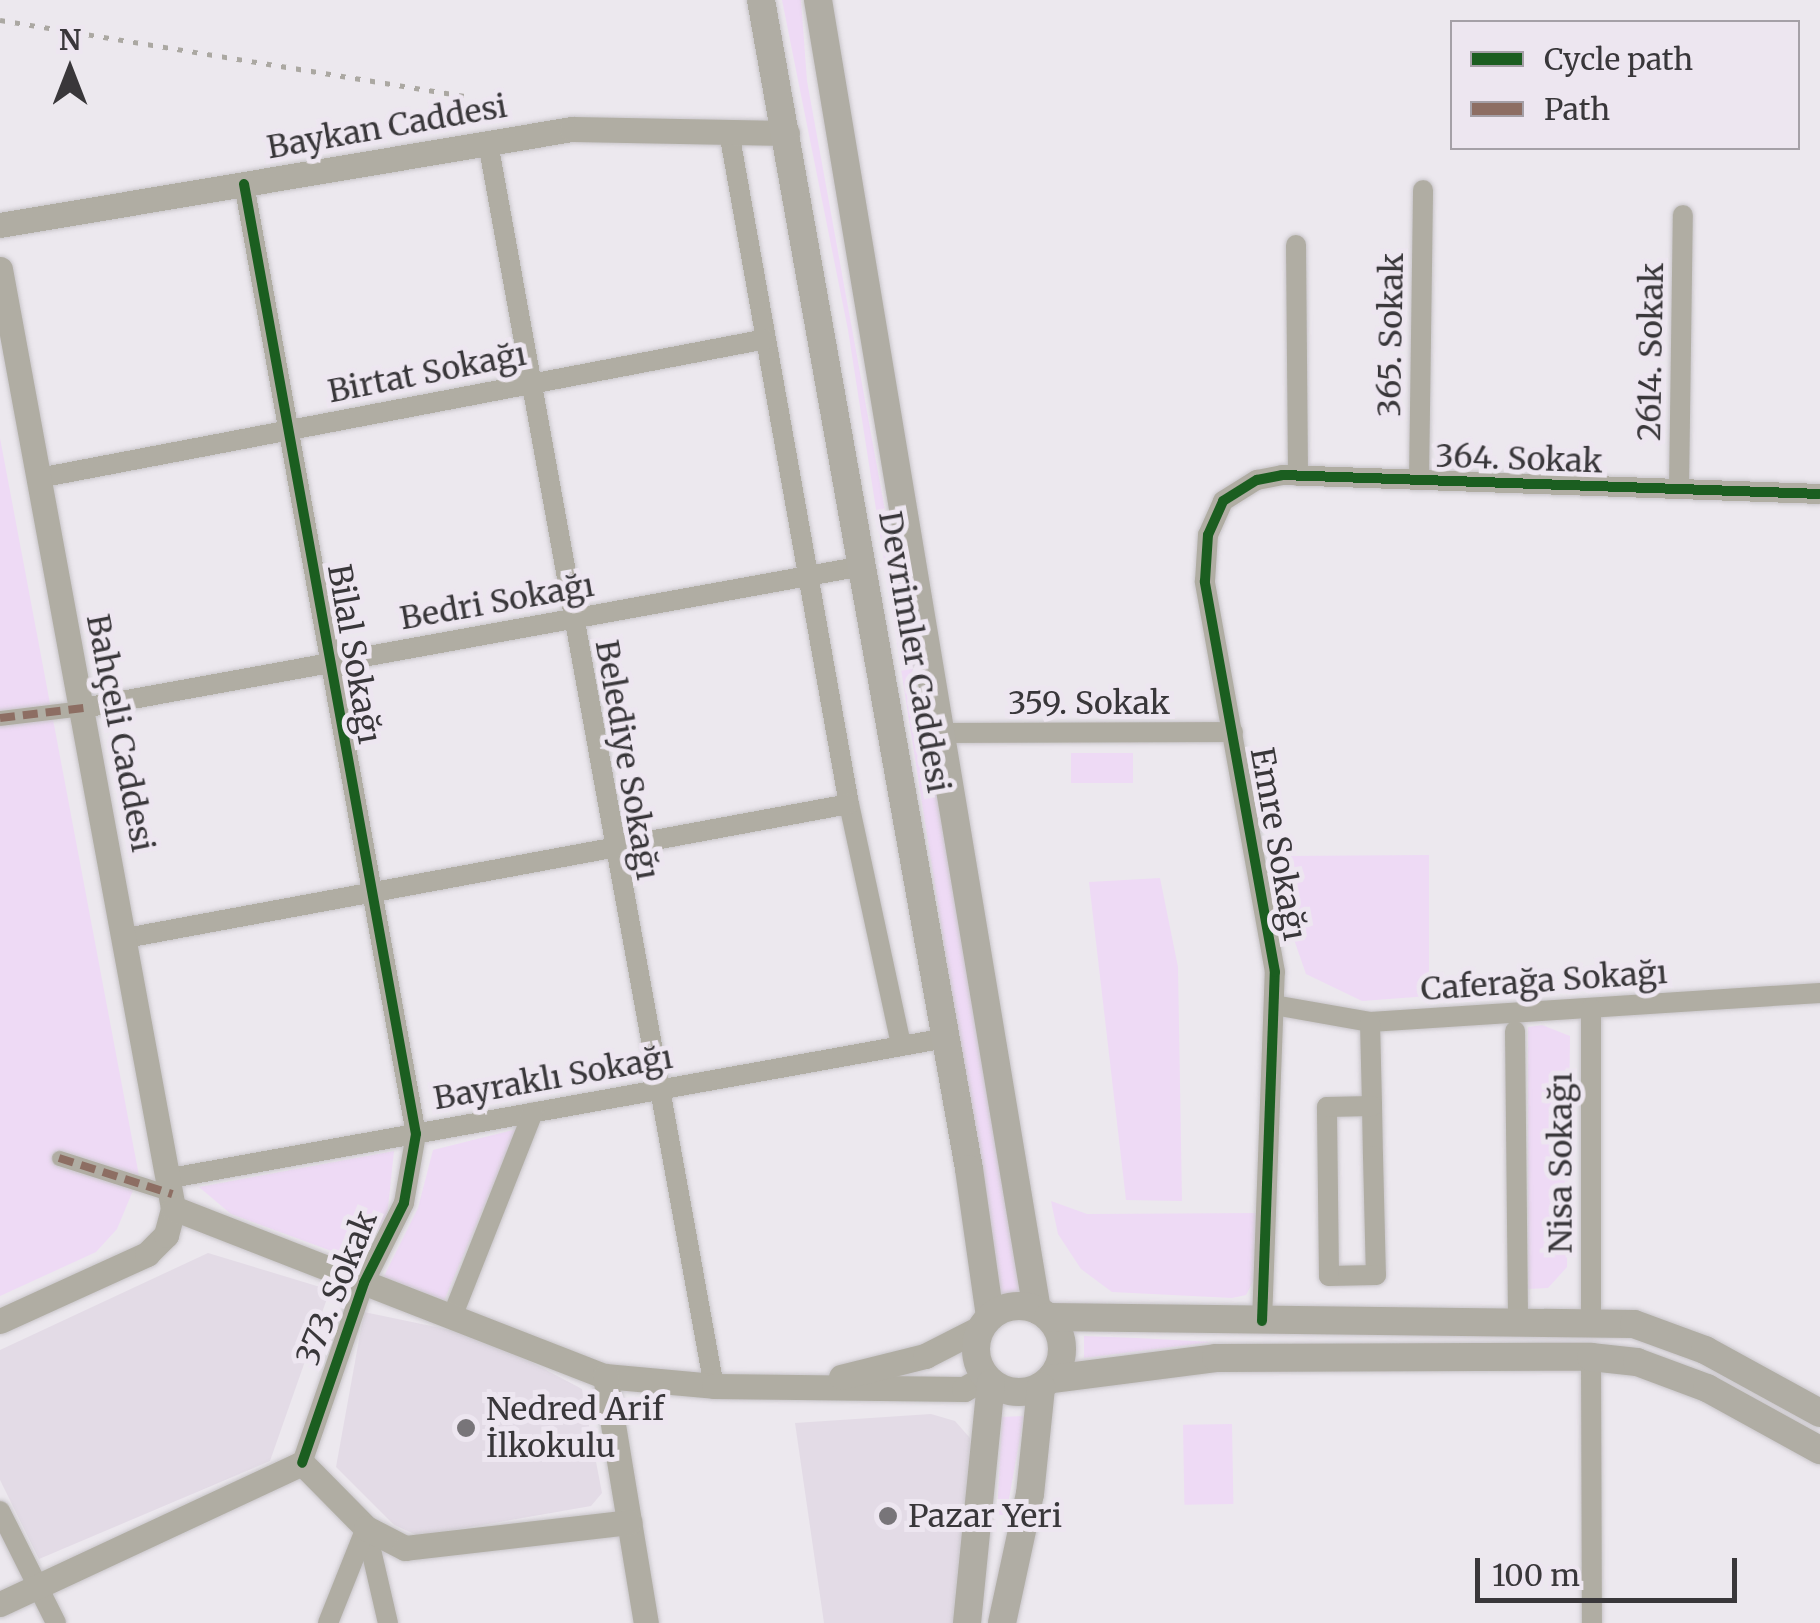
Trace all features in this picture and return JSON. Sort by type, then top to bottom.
[{"type":"main road","name":"Devrimler Caddesi","points":[[762,0],[946,1038],[986,1322]]},
{"type":"main road","points":[[819,14],[833,0]]},
{"type":"main road","name":"Devrimler Caddesi","points":[[819,14],[1043,1313]]},
{"type":"main road","points":[[966,1623],[988,1380],[976,1350],[986,1322],[1011,1306],[1043,1313],[1262,1322],[1518,1318],[1634,1324],[1704,1350],[1820,1413]]},
{"type":"main road","points":[[1002,1623],[1030,1494],[1046,1383],[1063,1354],[1043,1313]]},
{"type":"main road","points":[[1592,1319],[1592,1358]]},
{"type":"main road","points":[[988,1380],[1015,1393],[1046,1383],[1216,1358],[1592,1358],[1636,1362],[1707,1388],[1820,1450]]},
{"type":"street","name":"Baykan Caddesi","points":[[0,225],[572,129],[787,133]]},
{"type":"street","points":[[729,132],[850,804],[901,1044]]},
{"type":"street","name":"Belediye Sokağı","points":[[488,143],[612,848],[714,1386]]},
{"type":"street","name":"Bilal Sokağı","points":[[244,184],[416,1134]]},
{"type":"street","name":"365. Sokak","points":[[1419,480],[1423,190]]},
{"type":"street","name":"2614. Sokak","points":[[1679,489],[1683,215]]},
{"type":"street","points":[[1296,245],[1298,476]]},
{"type":"street","name":"Bahçeli Caddesi","points":[[0,269],[172,1193]]},
{"type":"street","name":"Birtat Sokağı","points":[[39,478],[766,339]]},
{"type":"street","name":"364. Sokak","points":[[1223,502],[1257,480],[1298,476],[1820,494]]},
{"type":"street","name":"Emre Sokağı","points":[[1223,502],[1208,535],[1206,581],[1272,945],[1274,1004],[1262,1322]]},
{"type":"street","name":"Bedri Sokağı","points":[[83,708],[864,566]]},
{"type":"street","points":[[0,718],[83,708]]},
{"type":"street","name":"359. Sokak","points":[[944,733],[1233,732]]},
{"type":"street","points":[[126,938],[850,804]]},
{"type":"street","name":"Caferağa Sokağı","points":[[1274,1004],[1370,1022],[1820,993]]},
{"type":"street","name":"Nisa Sokağı","points":[[1591,1008],[1592,1319]]},
{"type":"street","points":[[1370,1022],[1372,1106],[1376,1275],[1330,1276],[1327,1107],[1372,1106]]},
{"type":"street","points":[[1515,1031],[1518,1318]]},
{"type":"street","name":"Bayraklı Sokağı","points":[[172,1193],[416,1134],[946,1038]]},
{"type":"street","points":[[452,1317],[534,1112]]},
{"type":"street","name":"373. Sokak","points":[[302,1463],[364,1283],[404,1203],[416,1134]]},
{"type":"street","points":[[59,1158],[172,1193],[364,1283],[604,1376],[714,1386],[964,1389],[988,1380]]},
{"type":"street","points":[[0,1322],[147,1254],[166,1235],[172,1193]]},
{"type":"street","points":[[812,1385],[924,1356],[986,1322]]},
{"type":"street","points":[[1592,1358],[1592,1623]]},
{"type":"street","points":[[604,1376],[646,1623]]},
{"type":"street","points":[[0,1604],[302,1463],[366,1528],[388,1542],[424,1550],[629,1522]]},
{"type":"street","points":[[0,1511],[56,1623]]},
{"type":"street","points":[[328,1623],[366,1528]]},
{"type":"street","points":[[366,1528],[388,1623]]},
{"type":"shaded area","points":[[782,0],[801,0],[807,81],[986,1067],[1022,1292],[999,1296],[848,330]]},
{"type":"shaded area","points":[[0,438],[139,1176],[117,1229],[96,1252],[0,1296]]},
{"type":"shaded area","points":[[1071,753],[1133,753],[1133,783],[1071,783]]},
{"type":"shaded area","points":[[1429,855],[1429,996],[1362,1001],[1306,974],[1291,931],[1282,856]]},
{"type":"shaded area","points":[[1160,878],[1178,967],[1182,1201],[1126,1200],[1089,882]]},
{"type":"shaded area","points":[[1542,1025],[1570,1036],[1567,1267],[1548,1288],[1528,1289],[1528,1027]]},
{"type":"shaded area","points":[[517,1129],[444,1301],[383,1278],[418,1208],[433,1150]]},
{"type":"shaded area","points":[[394,1151],[387,1217],[356,1260],[231,1214],[199,1187]]},
{"type":"shaded area","points":[[1051,1201],[1087,1214],[1261,1213],[1254,1280],[1246,1295],[1232,1298],[1112,1292],[1081,1269],[1058,1234]]},
{"type":"shaded area","points":[[208,1253],[330,1290],[270,1461],[39,1559],[0,1480],[0,1350]]},
{"type":"shaded area","name":"Nedred Arif İlkokulu","points":[[364,1312],[484,1337],[582,1389],[602,1493],[591,1506],[419,1536],[394,1525],[336,1467]]},
{"type":"shaded area","points":[[1084,1336],[1136,1338],[1212,1342],[1084,1358]]},
{"type":"shaded area","name":"Pazar Yeri","points":[[931,1414],[955,1421],[970,1438],[974,1478],[954,1623],[824,1623],[795,1423]]},
{"type":"shaded area","points":[[1024,1416],[1006,1515],[997,1515],[1002,1417]]},
{"type":"shaded area","points":[[1232,1424],[1233,1504],[1184,1505],[1183,1425]]},
{"type":"railway","points":[[0,20],[471,97]]},
{"type":"marked path","points":[[0,718],[83,708]]},
{"type":"marked path","points":[[59,1158],[172,1194]]},
{"type":"cycle path","points":[[244,184],[416,1134],[404,1203],[364,1283],[302,1463]]},
{"type":"cycle path","points":[[1262,1321],[1275,972],[1205,581],[1208,535],[1223,501],[1257,480],[1282,475],[1820,494]]},
{"type":"place","name":"Nedred Arif İlkokulu","points":[[466,1428]]},
{"type":"place","name":"Pazar Yeri","points":[[888,1516]]}]
